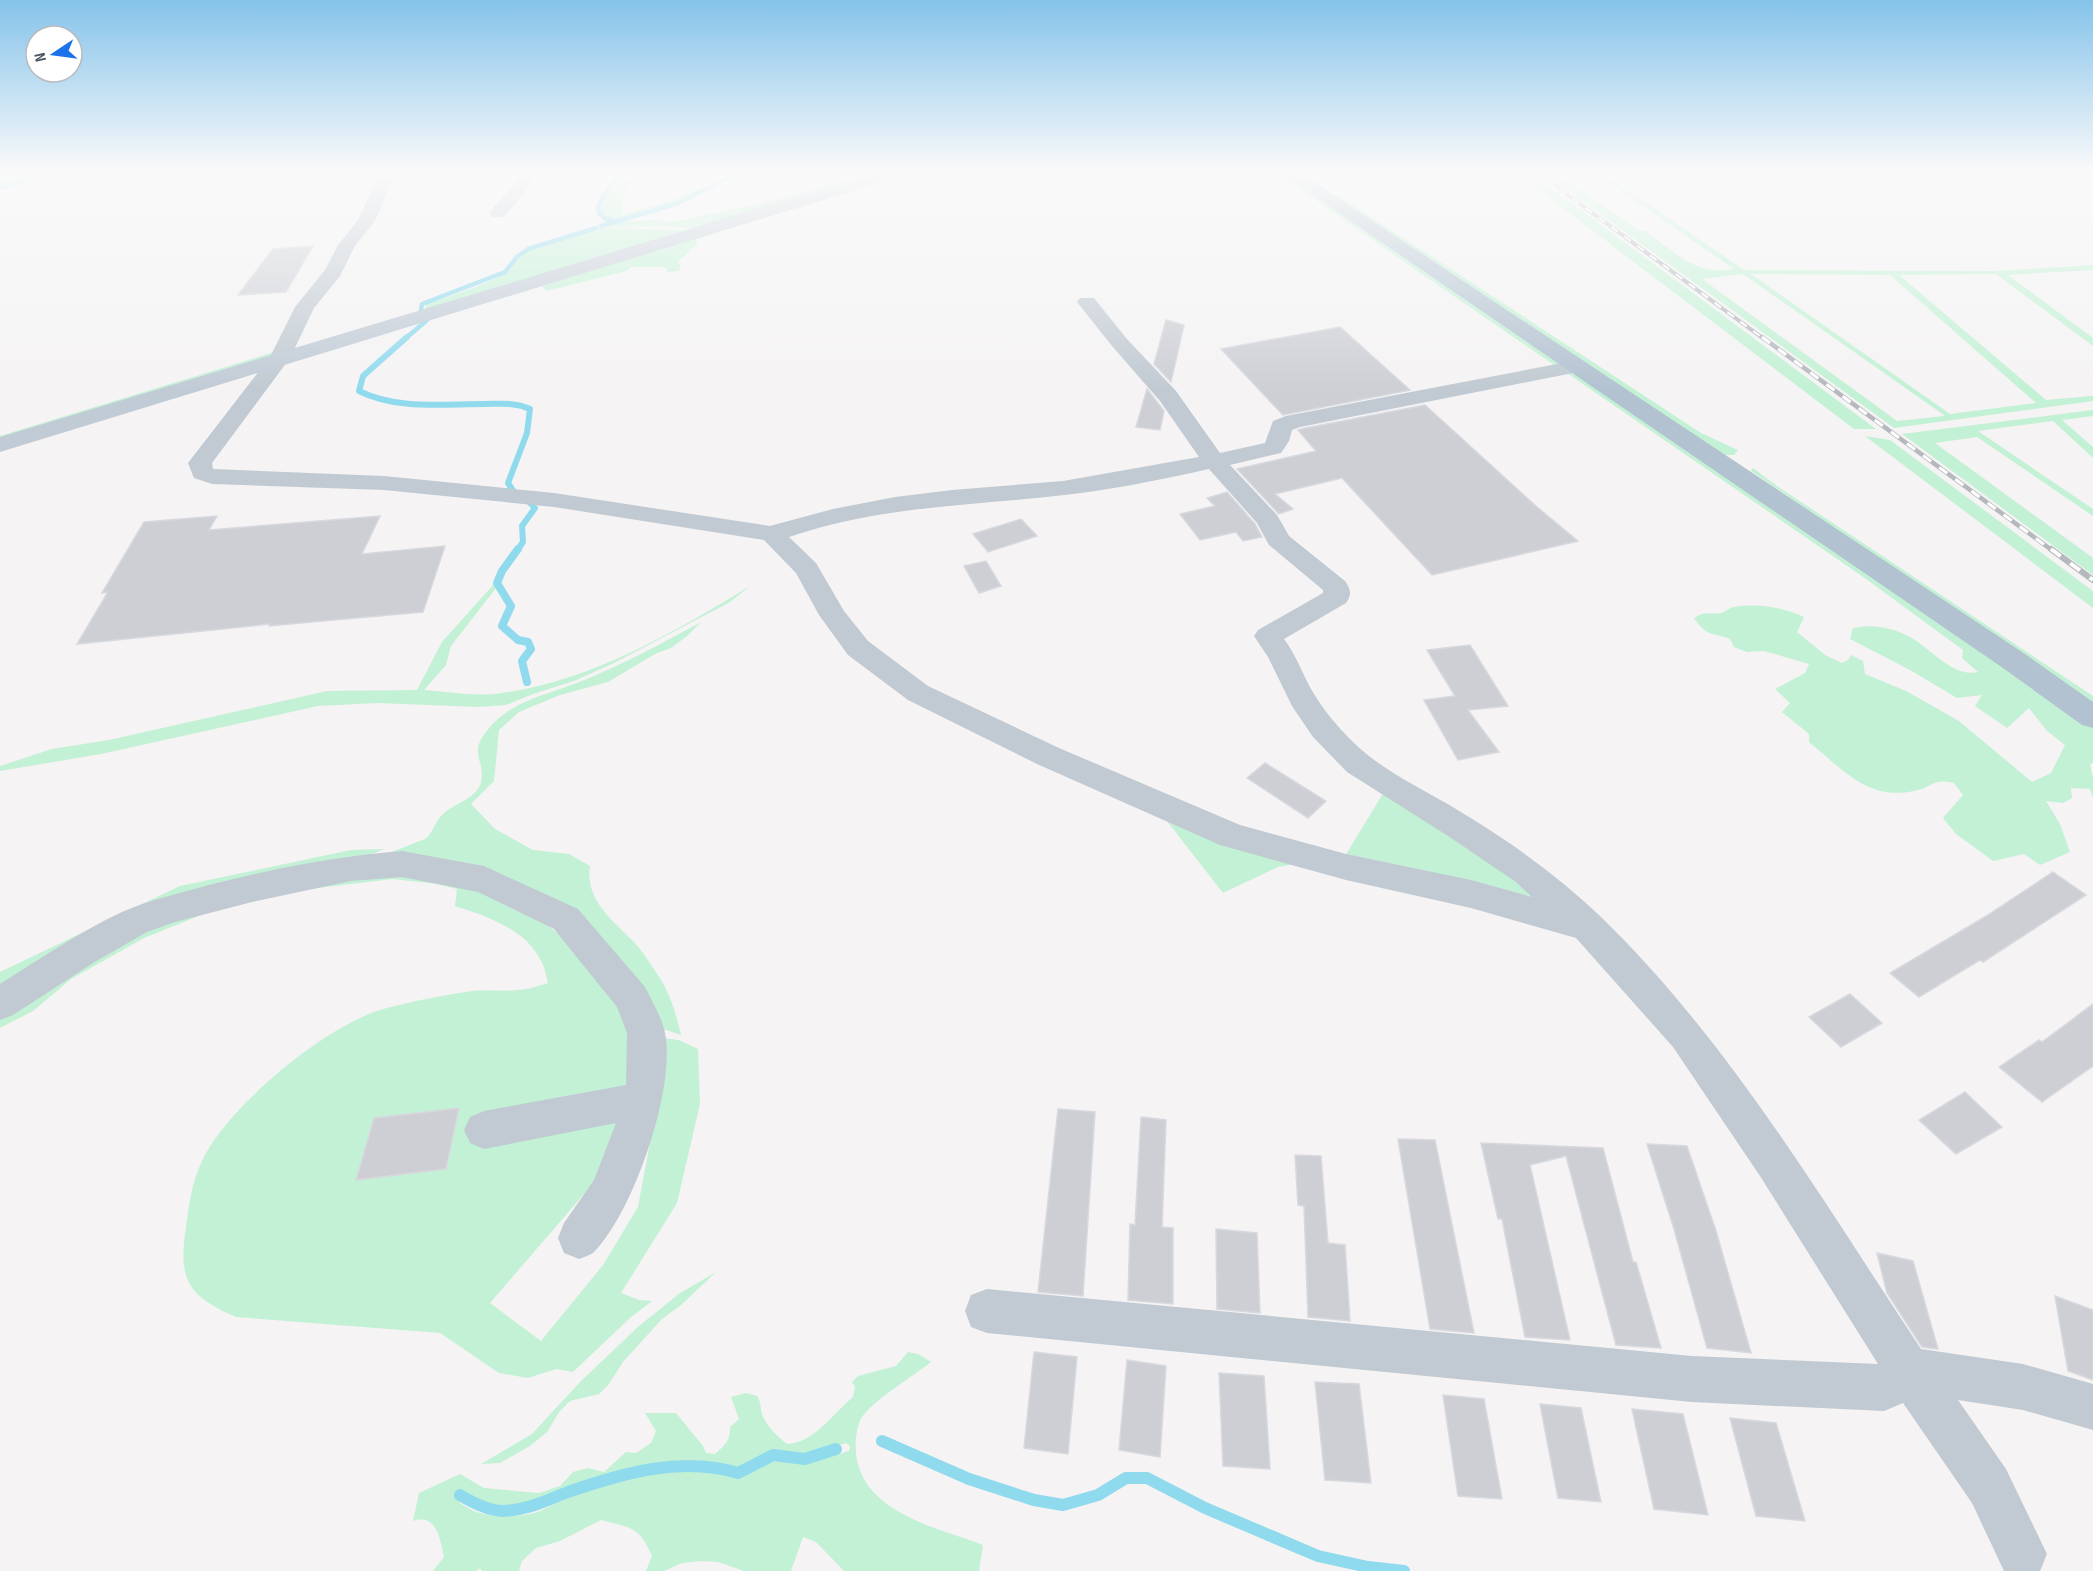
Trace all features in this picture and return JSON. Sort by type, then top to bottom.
[{"type":"main road","points":[[0,445],[659,243]]},
{"type":"main road","points":[[1395,243],[2005,654],[2093,717]]},
{"type":"street","points":[[348,243],[333,272],[295,322],[290,340],[280,358],[200,463],[202,473],[212,477],[384,483],[554,500],[772,534],[806,522],[840,514],[937,498],[1061,489],[1152,475],[1273,448],[1278,441],[1281,426],[1294,421],[1578,366]]},
{"type":"street","points":[[1087,302],[1119,342],[1168,396],[1213,460],[1268,520],[1278,540],[1336,587],[1337,597],[1268,636],[1281,655],[1302,699],[1324,729],[1359,764],[1460,827],[1528,873],[1588,927],[1686,1035],[1774,1162],[1908,1370],[1989,1486],[2022,1554]]},
{"type":"street","points":[[772,534],[807,569],[832,615],[858,648],[918,693],[948,708],[1048,756],[1232,836],[1346,867],[1470,894],[1588,927]]},
{"type":"street","points":[[0,1004],[80,952],[135,922],[172,909],[252,888],[351,868],[402,864],[484,880],[566,919],[632,998],[646,1033],[647,1077],[634,1130],[610,1193],[579,1238]]},
{"type":"street","points":[[484,1130],[642,1100]]},
{"type":"street","points":[[987,1311],[1692,1378],[1884,1388],[1908,1370],[2023,1387],[2093,1407]]},
{"type":"green space","points":[[550,243],[649,243],[425,312],[426,304],[500,276],[532,249]]},
{"type":"green space","points":[[672,243],[698,243],[678,262],[681,265],[679,271],[667,272],[667,269],[663,267],[631,267],[627,271],[546,291],[542,286],[281,364]]},
{"type":"green space","points":[[1377,243],[1384,243],[1561,362],[1557,367]]},
{"type":"green space","points":[[1406,243],[1412,243],[1701,433],[1738,450],[1734,455],[1721,455]]},
{"type":"green space","points":[[1609,243],[1626,243],[1876,429],[1854,429]]},
{"type":"green space","points":[[1641,243],[1662,243],[1697,266],[1720,270],[1734,269],[1697,243],[1705,243],[1744,270],[1996,271],[2093,265],[2093,270],[2008,275],[2093,338],[2093,346],[1996,274],[1899,275],[2046,400],[2093,396],[2093,401],[1894,428]],"holes":[[[1743,274],[1944,415],[1897,421],[1702,279]],[[1751,274],[1890,275],[2036,403],[1950,414]]]},
{"type":"green space","points":[[281,350],[279,354],[0,441],[0,436]]},
{"type":"green space","points":[[1573,372],[2093,725],[2093,763],[2090,764],[2093,798],[2090,789],[2071,788],[2072,798],[2063,803],[2046,801],[2060,824],[2070,852],[2040,865],[2024,854],[1993,861],[1956,834],[1943,818],[1963,795],[1954,783],[1940,782],[1914,791],[1898,793],[1883,791],[1857,780],[1809,742],[1809,734],[1782,712],[1790,703],[1775,689],[1805,673],[1809,664],[1764,651],[1747,652],[1734,647],[1730,639],[1706,631],[1694,618],[1705,613],[1721,613],[1734,607],[1752,605],[1778,608],[1804,617],[1797,632],[1825,655],[1842,663],[1851,655],[1863,661],[1865,674],[1906,691],[1959,721],[2032,782],[2051,773],[2065,745],[2047,731],[2029,708],[2007,728],[1975,706],[1982,695],[1957,698],[1910,670],[1850,639],[1853,628],[1874,626],[1888,628],[1908,636],[1950,666],[1968,673],[1978,672],[1962,658],[1963,650],[1862,576],[1567,373]]},
{"type":"green space","points":[[2093,410],[2093,416],[2062,420],[2093,447],[2093,458],[2053,421],[1978,431],[2093,509],[2093,516],[1977,437],[1935,443],[2093,558],[2093,575],[1902,434]]},
{"type":"green space","points":[[1865,436],[1890,440],[2093,591],[2093,608]]},
{"type":"green space","points":[[1753,468],[2093,696],[2093,706],[1751,471]]},
{"type":"green space","points":[[494,584],[496,588],[451,646],[446,665],[424,690],[493,694],[535,687],[568,678],[662,637],[750,586],[730,602],[614,663],[574,681],[506,705],[479,707],[377,703],[318,706],[101,754],[0,771],[0,766],[52,749],[109,740],[327,691],[417,690],[442,642]]},
{"type":"green space","points":[[701,622],[671,648],[655,654],[608,682],[560,695],[519,712],[499,730],[494,781],[471,804],[495,829],[533,850],[569,854],[590,866],[592,889],[601,908],[639,948],[662,981],[672,1003],[681,1035],[666,1030],[653,1030],[613,951],[589,922],[564,907],[371,860],[425,839],[443,814],[475,793],[479,788],[482,774],[478,756],[479,744],[490,727],[508,711],[529,700],[616,666]]},
{"type":"green space","points":[[1387,787],[1547,903],[1342,861]]},
{"type":"green space","points":[[1156,807],[1301,863],[1278,867],[1223,893]]},
{"type":"green space","points":[[384,849],[368,856],[254,881],[0,997],[0,972],[180,886],[351,850]]},
{"type":"green space","points":[[395,871],[424,874],[475,886],[522,908],[564,939],[604,979],[626,1019],[632,1055],[633,1092],[470,1122],[468,1141],[628,1109],[609,1165],[490,1303],[541,1341],[603,1265],[638,1207],[660,1088],[654,1037],[679,1040],[698,1049],[700,1104],[677,1203],[621,1293],[639,1300],[652,1301],[631,1317],[573,1372],[556,1369],[528,1378],[499,1373],[440,1333],[236,1317],[206,1301],[190,1284],[185,1273],[184,1245],[188,1210],[193,1185],[202,1161],[233,1116],[282,1070],[337,1030],[363,1016],[387,1008],[472,991],[521,990],[548,983],[542,963],[526,940],[492,919],[455,906],[457,889],[437,884],[393,879],[309,889],[211,911],[144,938],[71,979],[33,1011],[0,1028],[0,1011],[100,945],[149,923],[247,896],[347,876]]},
{"type":"green space","points":[[716,1272],[680,1306],[662,1319],[623,1362],[609,1384],[599,1394],[570,1401],[559,1412],[547,1432],[530,1446],[500,1463],[481,1464],[532,1434],[581,1381],[639,1326],[680,1293]]},
{"type":"green space","points":[[908,1352],[918,1354],[931,1362],[885,1396],[862,1417],[857,1430],[856,1444],[861,1473],[872,1490],[886,1504],[904,1515],[983,1545],[979,1571],[844,1571],[816,1542],[803,1537],[791,1571],[744,1571],[718,1562],[701,1561],[682,1563],[664,1571],[646,1571],[652,1556],[643,1539],[627,1527],[601,1520],[560,1541],[536,1548],[522,1561],[519,1571],[482,1571],[480,1568],[476,1571],[433,1571],[444,1557],[439,1536],[432,1524],[427,1521],[413,1521],[419,1493],[460,1474],[484,1488],[539,1493],[560,1486],[573,1472],[588,1468],[604,1472],[626,1452],[636,1453],[651,1443],[656,1431],[645,1413],[676,1413],[706,1453],[715,1454],[728,1439],[730,1427],[739,1419],[731,1397],[746,1393],[757,1396],[762,1414],[776,1435],[787,1444],[797,1442],[823,1426],[853,1397],[855,1387],[852,1382],[858,1376],[896,1366]],"holes":[[[846,1443],[850,1446],[849,1451],[805,1464],[774,1460],[738,1478],[718,1472],[696,1470],[650,1474],[604,1486],[525,1515],[502,1516],[479,1513],[469,1509],[454,1495],[462,1492],[494,1504],[522,1505],[586,1483],[653,1465],[699,1461],[720,1463],[739,1469],[773,1451],[797,1452],[806,1455]]]},
{"type":"building","points":[[313,246],[286,292],[238,295],[273,249]]},
{"type":"building","points":[[1166,320],[1184,325],[1171,382],[1154,364]]},
{"type":"building","points":[[1340,327],[1410,390],[1283,415],[1221,349]]},
{"type":"building","points":[[1147,389],[1164,411],[1160,430],[1136,427]]},
{"type":"building","points":[[1425,405],[1537,507],[1578,541],[1432,575],[1342,478],[1275,494],[1293,509],[1279,514],[1237,469],[1316,451],[1298,430]]},
{"type":"building","points":[[1227,492],[1255,524],[1262,537],[1243,541],[1236,532],[1200,540],[1180,514],[1215,506],[1207,498]]},
{"type":"building","points":[[217,516],[209,530],[380,516],[362,554],[445,546],[423,612],[269,626],[270,624],[77,644],[108,592],[102,593],[144,522]]},
{"type":"building","points":[[1021,519],[1037,536],[988,552],[973,534]]},
{"type":"building","points":[[986,561],[1001,586],[979,593],[964,566]]},
{"type":"building","points":[[1470,645],[1508,706],[1468,710],[1499,752],[1458,760],[1424,700],[1455,696],[1427,650]]},
{"type":"building","points":[[1265,763],[1326,801],[1308,818],[1247,778]]},
{"type":"building","points":[[2053,872],[2086,895],[1983,962],[1980,960],[1919,997],[1890,973],[1988,915]]},
{"type":"building","points":[[1850,994],[1882,1023],[1841,1047],[1809,1017]]},
{"type":"building","points":[[2093,1004],[2093,1066],[2042,1102],[1999,1067],[2039,1040],[2042,1042]]},
{"type":"building","points":[[1965,1092],[2002,1127],[1956,1154],[1919,1120]]},
{"type":"building","points":[[459,1108],[446,1169],[356,1180],[374,1118]]},
{"type":"building","points":[[1058,1109],[1095,1112],[1083,1296],[1038,1292]]},
{"type":"building","points":[[1141,1117],[1166,1120],[1162,1227],[1173,1228],[1173,1304],[1128,1300],[1130,1224],[1135,1225]]},
{"type":"building","points":[[1398,1139],[1435,1140],[1474,1333],[1430,1329]]},
{"type":"building","points":[[1481,1143],[1603,1148],[1633,1262],[1636,1262],[1661,1348],[1616,1345],[1566,1156],[1530,1165],[1570,1340],[1525,1337],[1502,1219],[1498,1219]]},
{"type":"building","points":[[1647,1144],[1687,1146],[1716,1231],[1751,1353],[1707,1348],[1674,1229]]},
{"type":"building","points":[[1295,1155],[1321,1156],[1328,1243],[1345,1245],[1350,1321],[1308,1317],[1304,1206],[1298,1205]]},
{"type":"building","points":[[1216,1229],[1257,1233],[1260,1313],[1217,1309]]},
{"type":"building","points":[[1877,1253],[1913,1261],[1938,1349],[1922,1347],[1887,1293]]},
{"type":"building","points":[[2055,1296],[2093,1310],[2093,1380],[2068,1371]]},
{"type":"building","points":[[1034,1352],[1077,1357],[1068,1454],[1024,1448]]},
{"type":"building","points":[[1127,1360],[1166,1366],[1160,1457],[1119,1450]]},
{"type":"building","points":[[1219,1373],[1264,1376],[1270,1469],[1223,1466]]},
{"type":"building","points":[[1315,1382],[1359,1384],[1371,1483],[1325,1480]]},
{"type":"building","points":[[1443,1395],[1484,1399],[1502,1499],[1458,1496]]},
{"type":"building","points":[[1540,1404],[1581,1408],[1601,1502],[1558,1498]]},
{"type":"building","points":[[1632,1409],[1683,1414],[1708,1515],[1654,1509]]},
{"type":"building","points":[[1730,1418],[1776,1423],[1805,1521],[1756,1516]]},
{"type":"waterway","points":[[421,310],[422,304],[505,272],[517,257],[528,249],[546,243]]},
{"type":"waterway","points":[[405,339],[427,320]]},
{"type":"waterway","points":[[407,337],[363,376],[359,391],[374,397],[404,403],[507,404],[530,409],[527,433],[508,483],[514,492]]},
{"type":"waterway","points":[[517,551],[523,542],[522,526],[535,508],[530,503]]},
{"type":"waterway","points":[[518,549],[502,571],[497,583],[511,606],[502,626],[518,640],[528,642],[531,649],[522,661],[527,682]]},
{"type":"waterway","points":[[882,1441],[969,1479],[1034,1500],[1063,1505],[1098,1495],[1126,1478],[1147,1478],[1205,1508],[1318,1556],[1368,1567],[1404,1571]]},
{"type":"waterway","points":[[460,1495],[486,1508],[511,1511],[536,1505],[568,1492],[631,1473],[695,1466],[738,1473],[773,1455],[805,1459],[836,1449]]},
{"type":"railway","points":[[1634,243],[1764,339]]},
{"type":"railway","points":[[1762,337],[2053,551]]},
{"type":"railway","points":[[2051,549],[2093,580]]}]
